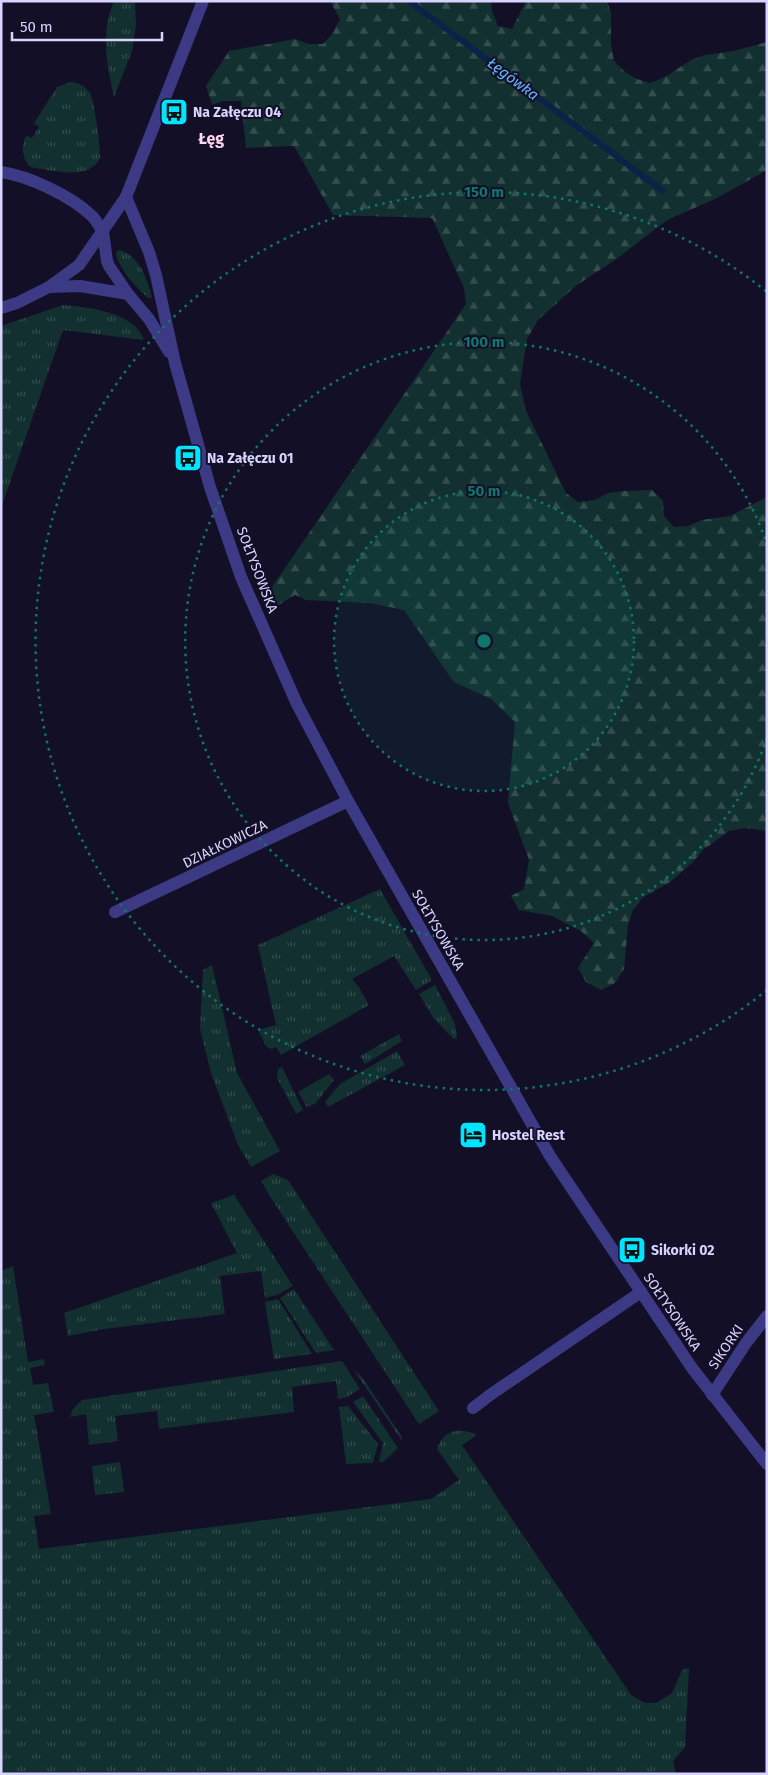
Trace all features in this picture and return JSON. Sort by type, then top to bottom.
[{"type":"street","points":[[1,308],[49,286],[79,265],[126,197],[202,1]]},
{"type":"street","points":[[1,172],[42,184],[70,199],[93,216],[103,231]]},
{"type":"street","name":"SOŁTYSOWSKA","points":[[126,197],[151,260],[175,363],[210,487],[241,577],[297,704],[348,802],[550,1156],[712,1395],[767,1464]]},
{"type":"street","name":"SOŁTYSOWSKA","points":[[103,231],[107,261],[128,294],[149,319],[175,363]]},
{"type":"street","points":[[49,286],[80,286],[128,294]]},
{"type":"street","name":"DZIAŁKOWICZA","points":[[115,912],[348,802]]},
{"type":"street","points":[[473,1408],[641,1292]]},
{"type":"street","name":"SIKORKI","points":[[712,1395],[746,1343],[767,1316]]},
{"type":"green space","points":[[114,1],[135,1],[136,25],[132,51],[114,97],[107,61],[106,37],[107,25]]},
{"type":"green space","points":[[330,1],[491,1],[492,11],[498,26],[512,29],[526,1],[607,1],[611,13],[611,45],[614,61],[625,72],[637,79],[650,83],[665,77],[691,60],[705,55],[734,51],[767,42],[767,170],[715,199],[667,220],[615,260],[577,285],[538,320],[527,339],[520,384],[526,411],[566,493],[578,502],[595,500],[608,493],[652,490],[663,501],[664,516],[674,527],[688,526],[702,520],[730,516],[767,497],[767,831],[745,828],[729,831],[703,850],[693,862],[670,882],[642,898],[633,910],[628,925],[624,969],[615,983],[601,990],[586,982],[578,968],[594,943],[582,932],[552,916],[519,910],[511,896],[524,889],[529,860],[508,803],[515,722],[491,699],[454,682],[404,610],[370,603],[306,600],[295,595],[277,606],[272,587],[466,304],[464,288],[432,218],[333,215],[294,146],[246,148],[241,101],[223,101],[212,105],[206,86],[229,51],[295,39],[308,44],[323,44],[333,33],[340,19]]},
{"type":"green space","points":[[71,82],[84,87],[92,97],[100,157],[93,167],[81,172],[58,172],[30,167],[25,160],[23,152],[26,136],[32,138],[39,127],[34,123],[57,87]]},
{"type":"green space","points":[[120,250],[127,253],[138,263],[145,275],[152,297],[147,297],[125,272],[116,255],[117,251]]},
{"type":"green space","points":[[63,305],[85,307],[121,317],[139,331],[144,340],[63,330],[1,508],[1,326]]},
{"type":"green space","points":[[380,889],[432,980],[416,990],[394,956],[352,979],[369,1005],[281,1055],[276,1047],[271,1049],[266,1046],[258,1030],[276,1025],[258,945]]},
{"type":"green space","points":[[212,965],[237,1073],[280,1151],[251,1167],[238,1145],[211,1073],[200,1029],[203,970]]},
{"type":"green space","points":[[435,985],[455,1024],[457,1038],[454,1039],[434,1019],[419,994]]},
{"type":"green space","points":[[399,1034],[402,1041],[365,1064],[360,1056]]},
{"type":"green space","points":[[397,1051],[405,1065],[328,1107],[325,1102],[340,1084]]},
{"type":"green space","points":[[282,1067],[303,1110],[296,1114],[277,1078],[278,1069]]},
{"type":"green space","points":[[329,1074],[334,1080],[316,1103],[307,1107],[298,1092]]},
{"type":"green space","points":[[273,1174],[288,1180],[439,1411],[419,1424],[261,1181]]},
{"type":"green space","points":[[234,1195],[293,1286],[277,1295],[265,1298],[261,1271],[220,1276],[225,1314],[104,1329],[68,1336],[64,1313],[237,1253],[211,1203]]},
{"type":"green space","points":[[13,1266],[28,1362],[44,1359],[45,1365],[30,1368],[33,1385],[48,1383],[54,1412],[34,1415],[51,1514],[34,1516],[39,1549],[431,1499],[459,1480],[437,1449],[443,1438],[448,1434],[458,1431],[477,1435],[462,1445],[631,1695],[645,1703],[656,1703],[672,1693],[682,1670],[689,1668],[685,1747],[673,1761],[676,1774],[1,1774],[1,1271]]},
{"type":"green space","points":[[294,1289],[334,1350],[316,1353],[280,1298]]},
{"type":"green space","points":[[278,1299],[312,1354],[274,1359],[265,1302]]},
{"type":"green space","points":[[342,1361],[360,1389],[347,1397],[338,1399],[336,1381],[292,1387],[294,1412],[159,1429],[157,1411],[115,1416],[118,1441],[89,1445],[86,1414],[70,1417],[73,1409],[82,1400]]},
{"type":"green space","points":[[354,1370],[362,1377],[402,1437],[402,1441]]},
{"type":"green space","points":[[363,1396],[398,1448],[383,1462],[379,1462],[383,1443],[353,1402]]},
{"type":"green space","points":[[348,1406],[378,1444],[373,1463],[346,1464],[339,1407]]},
{"type":"green space","points":[[120,1462],[124,1492],[95,1495],[92,1466]]},
{"type":"waterway","name":"Łęgówka","points":[[409,1],[663,191]]},
{"type":"place","name":"Na Załęczu 04","points":[[174,112]]},
{"type":"place","name":"Na Załęczu 01","points":[[188,458]]},
{"type":"place","name":"Hostel Rest","points":[[473,1135]]},
{"type":"place","name":"Sikorki 02","points":[[632,1250]]},
{"type":"district","name":"Łęg","points":[[211,138]]}]
